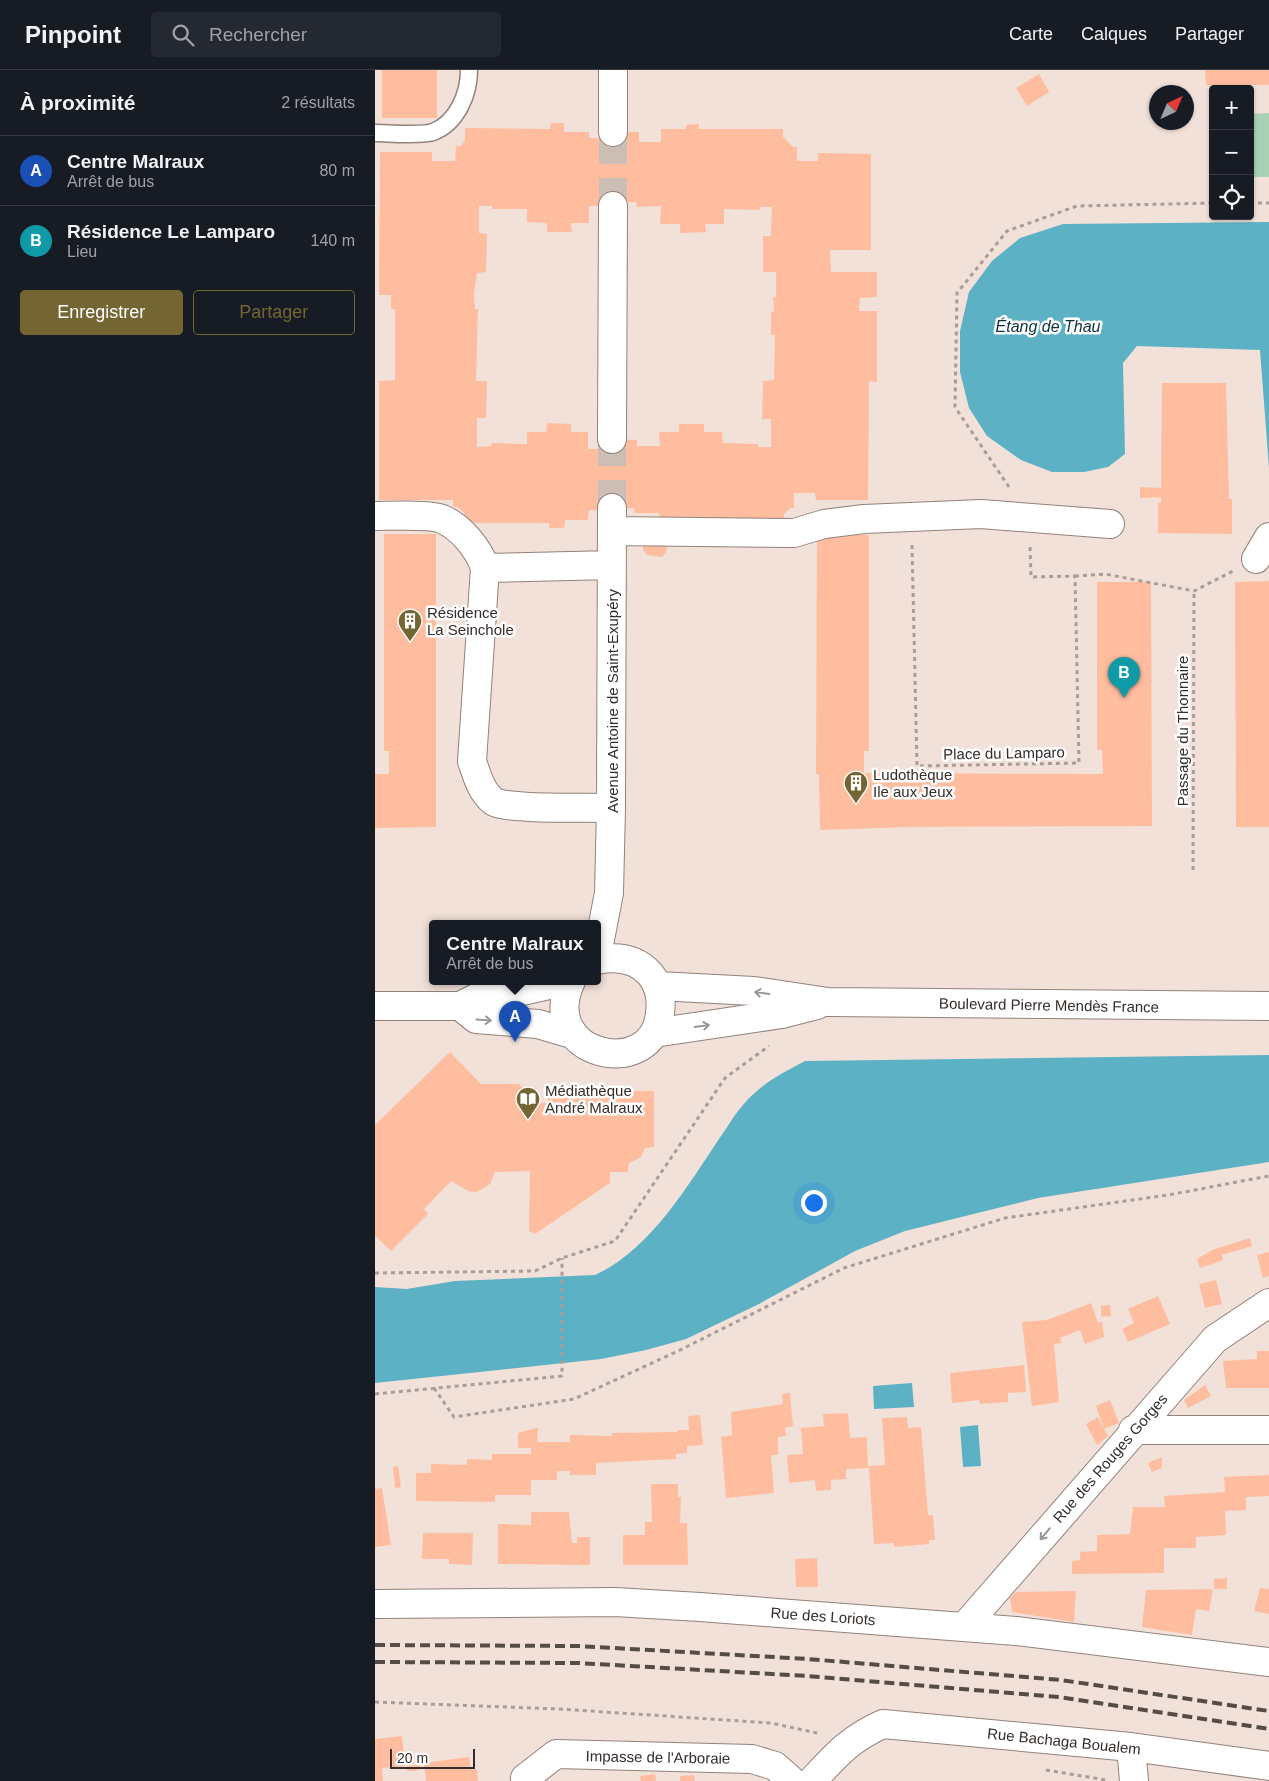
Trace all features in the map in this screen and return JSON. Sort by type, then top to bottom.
[{"type":"street","points":[[613,70],[613,132]]},
{"type":"street","points":[[612,439],[613,206]]},
{"type":"street","points":[[911,517],[981,514],[1110,524]]},
{"type":"street","points":[[375,516],[441,518],[463,534],[481,555],[485,568],[472,761],[479,785],[494,802],[512,806],[611,808]]},
{"type":"street","name":"Avenue Antoine de Saint-Exupéry","points":[[601,934],[609,893],[612,520],[794,533],[825,524],[911,517]]},
{"type":"street","points":[[485,568],[612,565]]},
{"type":"street","name":"Avenue Antoine de Saint-Exupéry","points":[[609,893],[614,924],[625,959]]},
{"type":"street","points":[[569,985],[564,1007],[566,1021],[573,1034],[583,1045],[597,1052],[613,1055],[629,1052],[643,1044],[654,1033],[660,1018],[661,1002],[657,986],[639,964],[625,959],[610,957],[601,959]]},
{"type":"street","points":[[375,1006],[460,1006],[482,994],[523,991],[549,985]]},
{"type":"street","name":"Boulevard Pierre Mendès France","points":[[657,986],[754,991],[828,1002],[1269,1006]]},
{"type":"street","name":"Boulevard Pierre Mendès France","points":[[654,1033],[782,1014],[828,1002]]},
{"type":"street","points":[[460,1006],[476,1020],[538,1024],[573,1034]]},
{"type":"street","name":"Rue des Rouges Gorges","points":[[964,1627],[1133,1430],[1215,1339],[1269,1303]]},
{"type":"street","points":[[1133,1430],[1269,1430]]},
{"type":"street","name":"Rue des Loriots","points":[[375,1604],[615,1602],[964,1627],[1088,1639],[1269,1662]]},
{"type":"street","name":"Rue Bachaga Boualem","points":[[812,1781],[833,1758],[861,1734],[883,1724],[1131,1747],[1269,1766]]},
{"type":"street","points":[[1131,1747],[1135,1781]]},
{"type":"street","name":"Impasse de l'Arboraie","points":[[525,1778],[556,1754],[753,1759],[775,1766],[792,1781]]},
{"type":"lane","points":[[375,133],[432,133],[452,120],[469,87],[469,70]]},
{"type":"path","points":[[1209,203],[1077,206],[1007,231],[957,293],[955,407],[1029,518],[1031,577],[1105,574],[1194,591],[1262,548]]},
{"type":"path","points":[[1254,203],[1269,203]]},
{"type":"path","name":"Place du Lamparo","points":[[911,517],[917,766],[1079,763],[1075,576]]},
{"type":"path","name":"Passage du Thonnaire","points":[[1193,870],[1194,591]]},
{"type":"path","points":[[375,1273],[535,1271],[562,1258],[615,1241],[725,1078],[772,1043]]},
{"type":"path","points":[[434,1388],[453,1417],[575,1399],[844,1268],[1005,1218],[1168,1195],[1269,1176]]},
{"type":"path","points":[[375,1394],[562,1376],[562,1258]]},
{"type":"path","points":[[375,1702],[559,1709],[761,1722],[824,1735]]},
{"type":"green space","points":[[1269,113],[1269,177],[1254,177],[1254,114]]},
{"type":"water","name":"Étang de Thau","points":[[1269,222],[1269,468],[1260,350],[1137,346],[1123,363],[1125,454],[1108,467],[1084,472],[1052,472],[1021,460],[987,436],[969,408],[960,372],[960,331],[969,292],[992,261],[1020,238],[1063,224]]},
{"type":"water","points":[[1269,1055],[1269,1162],[1038,1198],[905,1231],[855,1251],[759,1304],[686,1339],[646,1350],[601,1359],[375,1383],[375,1287],[407,1289],[455,1281],[595,1275],[615,1264],[650,1234],[680,1197],[749,1098],[771,1080],[805,1061]]},
{"type":"water","points":[[912,1383],[914,1407],[874,1409],[873,1386]]},
{"type":"water","points":[[978,1425],[981,1466],[963,1467],[960,1427]]},
{"type":"building","points":[[382,70],[437,70],[437,118],[382,118]]},
{"type":"building","points":[[1205,70],[1269,70],[1269,85],[1206,85]]},
{"type":"building","points":[[1039,74],[1049,92],[1027,106],[1016,88]]},
{"type":"building","points":[[551,123],[564,123],[564,132],[589,132],[589,138],[613,139],[613,132],[639,132],[639,142],[661,142],[661,129],[686,129],[686,125],[699,124],[699,129],[783,129],[783,137],[793,147],[797,147],[797,161],[818,161],[818,153],[871,154],[871,250],[830,250],[831,272],[877,272],[877,297],[860,298],[859,311],[877,311],[877,382],[869,381],[868,500],[816,500],[815,493],[794,493],[794,508],[790,508],[784,514],[784,523],[660,523],[659,513],[635,513],[634,508],[611,508],[611,511],[589,510],[588,520],[565,520],[564,528],[549,528],[549,523],[464,523],[464,513],[458,507],[453,507],[453,500],[379,500],[379,381],[395,380],[395,309],[391,309],[391,295],[379,295],[380,152],[432,152],[432,161],[455,161],[456,146],[461,146],[465,140],[465,128],[550,129]],"holes":[[[614,202],[636,202],[637,207],[661,206],[660,224],[680,224],[680,233],[706,232],[705,224],[724,224],[724,209],[760,210],[760,207],[772,207],[771,236],[763,236],[763,272],[776,272],[776,297],[773,298],[774,311],[771,312],[771,335],[775,335],[774,380],[763,381],[762,419],[771,419],[771,447],[758,447],[758,444],[723,443],[722,432],[704,432],[704,424],[679,424],[679,432],[659,432],[660,446],[637,446],[637,440],[611,439],[611,449],[588,449],[588,432],[571,432],[571,424],[547,423],[546,432],[527,432],[527,444],[492,443],[491,446],[477,447],[477,418],[486,418],[487,381],[476,381],[478,309],[475,309],[474,294],[477,273],[486,272],[487,234],[479,233],[479,206],[492,206],[492,209],[527,209],[527,222],[547,223],[547,232],[572,232],[571,223],[589,223],[589,206],[614,206]]]},
{"type":"building","points":[[1162,383],[1226,383],[1229,499],[1232,499],[1232,534],[1158,533],[1158,503],[1161,503],[1161,497],[1140,498],[1140,487],[1161,488]]},
{"type":"building","name":"Résidence La Seinchole","points":[[384,534],[436,534],[436,827],[375,828],[375,774],[389,774],[389,751],[384,751]]},
{"type":"building","points":[[643,535],[668,543],[666,552],[662,557],[647,555],[643,550]]},
{"type":"building","points":[[817,535],[869,535],[869,751],[864,751],[864,773],[1103,774],[1102,750],[1097,750],[1097,582],[1151,582],[1152,826],[911,827],[820,830],[819,774],[816,774]]},
{"type":"building","points":[[1269,581],[1269,827],[1236,827],[1235,582]]},
{"type":"building","name":"Médiathèque André Malraux","points":[[450,1052],[481,1084],[519,1084],[528,1093],[528,1103],[547,1103],[548,1091],[654,1091],[654,1147],[645,1148],[641,1157],[629,1163],[628,1172],[610,1172],[610,1183],[535,1234],[529,1231],[530,1171],[495,1172],[490,1184],[477,1192],[468,1191],[451,1181],[424,1209],[428,1214],[391,1251],[375,1236],[375,1125]]},
{"type":"building","points":[[1250,1238],[1252,1246],[1222,1255],[1223,1260],[1200,1268],[1197,1259],[1212,1250]]},
{"type":"building","points":[[1269,1252],[1269,1276],[1263,1278],[1257,1255]]},
{"type":"building","points":[[1216,1280],[1222,1304],[1205,1308],[1199,1284]]},
{"type":"building","points":[[1158,1296],[1170,1324],[1128,1342],[1122,1329],[1134,1323],[1128,1309]]},
{"type":"building","points":[[1091,1303],[1098,1323],[1102,1321],[1104,1337],[1085,1344],[1080,1330],[1060,1338],[1062,1343],[1054,1344],[1059,1402],[1032,1406],[1022,1322],[1047,1320]]},
{"type":"building","points":[[1110,1305],[1111,1316],[1101,1317],[1101,1306]]},
{"type":"building","points":[[1257,1351],[1269,1351],[1269,1388],[1226,1388],[1223,1361],[1257,1359]]},
{"type":"building","points":[[1024,1365],[1026,1392],[1008,1393],[1008,1402],[980,1404],[979,1400],[952,1403],[950,1373]]},
{"type":"building","points":[[1205,1385],[1211,1396],[1188,1408],[1184,1400]]},
{"type":"building","points":[[790,1393],[793,1426],[785,1428],[786,1436],[778,1437],[778,1455],[771,1455],[774,1493],[726,1498],[721,1437],[732,1435],[731,1412],[783,1404],[782,1394]]},
{"type":"building","points":[[1110,1400],[1119,1423],[1104,1429],[1096,1406]]},
{"type":"building","points":[[848,1413],[850,1438],[867,1437],[868,1466],[885,1465],[882,1418],[907,1417],[908,1428],[921,1427],[928,1515],[933,1515],[935,1540],[929,1540],[929,1544],[894,1547],[894,1543],[874,1544],[869,1468],[846,1469],[846,1479],[831,1480],[831,1490],[816,1491],[815,1480],[789,1483],[787,1455],[803,1454],[801,1428],[824,1426],[823,1414]]},
{"type":"building","points":[[700,1415],[703,1445],[687,1446],[687,1453],[676,1454],[676,1459],[596,1463],[596,1475],[570,1475],[570,1471],[557,1471],[557,1480],[531,1480],[531,1495],[495,1495],[495,1502],[416,1501],[416,1473],[431,1473],[431,1464],[467,1465],[467,1459],[492,1460],[492,1454],[531,1454],[531,1448],[518,1448],[518,1433],[538,1428],[537,1442],[570,1442],[570,1435],[612,1436],[612,1433],[677,1432],[678,1430],[689,1430],[688,1416]]},
{"type":"building","points":[[1098,1417],[1108,1436],[1097,1445],[1086,1424]]},
{"type":"building","points":[[1162,1457],[1162,1468],[1152,1472],[1148,1463]]},
{"type":"building","points":[[398,1466],[401,1487],[395,1488],[393,1467]]},
{"type":"building","points":[[1269,1475],[1269,1496],[1246,1497],[1246,1510],[1225,1511],[1226,1535],[1196,1537],[1196,1548],[1164,1548],[1164,1573],[1072,1574],[1072,1561],[1080,1560],[1080,1552],[1097,1551],[1097,1535],[1130,1534],[1133,1507],[1165,1507],[1164,1496],[1225,1492],[1224,1477]]},
{"type":"building","points":[[651,1484],[678,1484],[678,1497],[681,1497],[680,1523],[687,1523],[688,1565],[623,1565],[623,1535],[645,1535],[645,1522],[652,1522]]},
{"type":"building","points":[[382,1488],[391,1545],[375,1547],[375,1489]]},
{"type":"building","points":[[531,1512],[569,1512],[572,1543],[577,1543],[577,1537],[590,1537],[590,1565],[498,1564],[498,1524],[531,1525]]},
{"type":"building","points":[[423,1533],[473,1533],[472,1565],[449,1564],[449,1559],[422,1559]]},
{"type":"building","points":[[817,1558],[818,1587],[796,1587],[795,1559]]},
{"type":"building","points":[[1227,1578],[1227,1589],[1214,1589],[1214,1579]]},
{"type":"building","points":[[1260,1588],[1269,1589],[1269,1614],[1254,1611]]},
{"type":"building","points":[[1213,1589],[1209,1611],[1196,1609],[1192,1635],[1142,1627],[1146,1590]]},
{"type":"building","points":[[1076,1591],[1074,1622],[1012,1612],[1010,1598],[1016,1592]]},
{"type":"building","points":[[402,1736],[405,1766],[382,1768],[383,1781],[375,1781],[375,1739]]},
{"type":"building","points":[[469,1757],[471,1770],[477,1769],[478,1781],[426,1781],[424,1763]]},
{"type":"building","points":[[420,1765],[420,1770],[407,1771],[407,1766]]},
{"type":"building","points":[[655,1774],[656,1781],[641,1781],[640,1776]]},
{"type":"building","points":[[694,1775],[695,1781],[680,1781],[680,1776]]},
{"type":"tunnel","points":[[613,132],[613,206]]},
{"type":"tunnel","points":[[612,439],[612,508]]},
{"type":"railway","points":[[375,1645],[578,1646],[808,1659],[1061,1680],[1269,1711]]},
{"type":"railway","points":[[375,1662],[578,1663],[807,1676],[1059,1697],[1269,1729]]},
{"type":"place","name":"Résidence La Seinchole","points":[[410,642]]},
{"type":"place","name":"Résidence Le Lamparo","points":[[1124,698]]},
{"type":"place","name":"Ludothèque Ile aux Jeux","points":[[856,804]]},
{"type":"place","name":"Centre Malraux","points":[[515,1042]]},
{"type":"place","name":"Médiathèque André Malraux","points":[[528,1120]]}]
